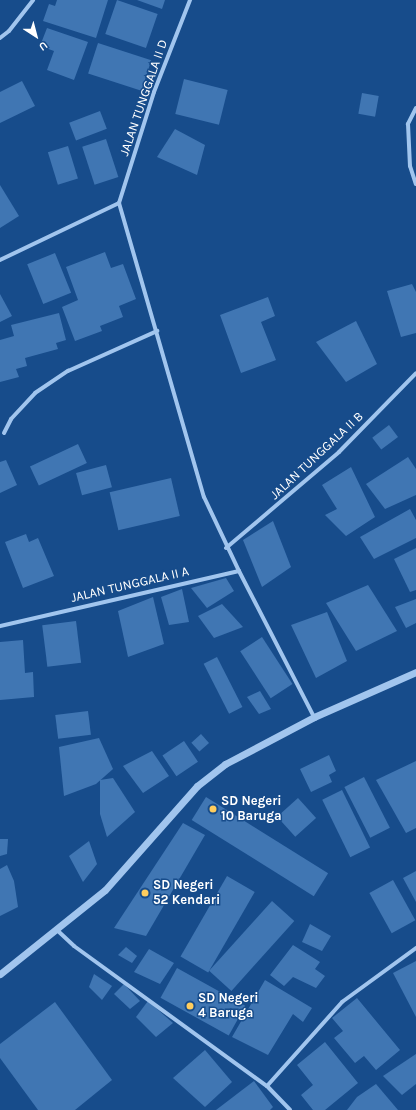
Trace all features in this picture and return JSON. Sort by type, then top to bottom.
[{"type":"street","points":[[0,38],[33,0]]},
{"type":"street","name":"JALAN TUNGGALA II D","points":[[119,203],[154,92],[190,0]]},
{"type":"street","points":[[416,108],[408,124],[410,166],[416,184]]},
{"type":"street","points":[[0,260],[119,203],[204,497],[226,548],[314,717]]},
{"type":"street","points":[[4,433],[11,419],[40,389],[68,371],[157,331]]},
{"type":"street","name":"JALAN TUNGGALA II B","points":[[226,548],[339,452],[416,373]]},
{"type":"street","name":"JALAN TUNGGALA II A","points":[[0,626],[239,571]]},
{"type":"street","points":[[0,974],[58,931],[105,890],[197,786],[225,764],[314,717],[416,672]]},
{"type":"street","points":[[58,931],[74,946],[267,1086],[290,1110]]},
{"type":"street","points":[[267,1086],[342,1002],[416,948]]},
{"type":"building","points":[[57,0],[108,0],[96,38],[43,21],[49,4],[55,6]]},
{"type":"building","points":[[117,0],[158,14],[146,48],[105,34]]},
{"type":"building","points":[[137,0],[165,0],[162,9]]},
{"type":"building","points":[[47,28],[88,42],[74,80],[47,70],[54,51],[40,46]]},
{"type":"building","points":[[98,43],[151,60],[141,91],[88,73]]},
{"type":"building","points":[[184,79],[228,90],[219,125],[175,114]]},
{"type":"building","points":[[22,81],[35,106],[0,123],[0,92]]},
{"type":"building","points":[[362,93],[379,96],[375,117],[358,114]]},
{"type":"building","points":[[100,111],[107,129],[76,141],[69,123]]},
{"type":"building","points":[[175,129],[205,145],[197,175],[157,157]]},
{"type":"building","points":[[106,139],[118,177],[95,185],[82,147]]},
{"type":"building","points":[[68,146],[78,179],[58,185],[48,152]]},
{"type":"building","points":[[0,185],[19,216],[0,228]]},
{"type":"building","points":[[105,252],[111,268],[123,264],[136,299],[119,306],[123,317],[100,326],[102,331],[75,341],[62,307],[78,300],[66,267]]},
{"type":"building","points":[[55,253],[71,293],[43,304],[27,264]]},
{"type":"building","points":[[412,284],[416,292],[416,333],[401,337],[387,291]]},
{"type":"building","points":[[0,294],[12,316],[0,322]]},
{"type":"building","points":[[268,297],[275,316],[261,322],[276,360],[241,373],[220,315]]},
{"type":"building","points":[[59,313],[66,340],[56,343],[58,349],[25,358],[27,366],[16,369],[19,377],[0,382],[0,340],[14,336],[11,325]]},
{"type":"building","points":[[356,321],[377,364],[346,382],[316,342]]},
{"type":"building","points":[[389,425],[398,437],[381,450],[372,438]]},
{"type":"building","points":[[78,444],[87,463],[39,485],[30,466]]},
{"type":"building","points":[[408,457],[416,469],[416,495],[385,509],[366,484]]},
{"type":"building","points":[[6,460],[17,485],[0,493],[0,462]]},
{"type":"building","points":[[106,465],[112,487],[82,495],[76,473]]},
{"type":"building","points":[[351,467],[375,517],[346,536],[325,515],[337,509],[322,485]]},
{"type":"building","points":[[171,478],[180,516],[118,530],[110,492]]},
{"type":"building","points":[[410,509],[416,520],[416,538],[374,559],[360,537]]},
{"type":"building","points":[[273,521],[291,567],[262,587],[243,540]]},
{"type":"building","points":[[26,534],[29,542],[38,538],[54,576],[23,588],[5,542]]},
{"type":"building","points":[[416,548],[416,590],[410,592],[394,559]]},
{"type":"building","points":[[226,578],[234,591],[207,608],[191,588]]},
{"type":"building","points":[[368,585],[397,631],[356,651],[326,603]]},
{"type":"building","points":[[182,589],[189,622],[169,625],[161,597]]},
{"type":"building","points":[[153,597],[164,644],[128,657],[118,611]]},
{"type":"building","points":[[416,599],[416,623],[406,628],[395,607]]},
{"type":"building","points":[[222,604],[243,627],[214,638],[198,616]]},
{"type":"building","points":[[327,612],[347,661],[316,678],[291,625]]},
{"type":"building","points":[[76,621],[81,663],[47,667],[42,625]]},
{"type":"building","points":[[262,637],[292,684],[271,698],[240,651]]},
{"type":"building","points":[[23,640],[25,673],[33,672],[34,697],[0,700],[0,642]]},
{"type":"building","points":[[217,657],[242,707],[229,714],[204,664]]},
{"type":"building","points":[[260,691],[271,709],[259,714],[247,697]]},
{"type":"building","points":[[88,711],[91,735],[58,739],[55,715]]},
{"type":"building","points":[[201,734],[209,743],[199,752],[191,743]]},
{"type":"building","points":[[99,738],[113,769],[96,784],[64,796],[59,747]]},
{"type":"building","points":[[184,741],[198,762],[176,776],[162,756]]},
{"type":"building","points":[[152,751],[169,776],[143,793],[123,766]]},
{"type":"building","points":[[329,755],[336,771],[329,775],[332,782],[311,792],[300,769]]},
{"type":"building","points":[[416,761],[416,828],[406,833],[376,780]]},
{"type":"building","points":[[364,777],[390,828],[370,838],[344,787]]},
{"type":"building","points":[[113,778],[135,812],[107,837],[100,814],[100,780]]},
{"type":"building","points":[[342,790],[370,848],[350,857],[322,800]]},
{"type":"building","points":[[206,797],[328,873],[314,896],[192,820]]},
{"type":"building","points":[[298,798],[316,818],[295,837],[277,817]]},
{"type":"building","points":[[183,823],[205,835],[146,936],[114,928]]},
{"type":"building","points":[[0,839],[8,839],[7,854],[0,856]]},
{"type":"building","points":[[89,841],[97,864],[83,882],[69,856]]},
{"type":"building","points":[[7,865],[14,881],[18,907],[0,916],[0,869]]},
{"type":"building","points":[[416,871],[416,902],[403,878]]},
{"type":"building","points":[[227,876],[255,892],[208,973],[180,957]]},
{"type":"building","points":[[393,880],[415,920],[392,933],[369,893]]},
{"type":"building","points":[[272,901],[294,921],[231,991],[209,971]]},
{"type":"building","points":[[310,924],[331,936],[322,951],[302,942]]},
{"type":"building","points":[[293,945],[320,962],[315,969],[325,976],[316,988],[293,977],[284,986],[270,975]]},
{"type":"building","points":[[126,947],[137,956],[132,963],[118,955]]},
{"type":"building","points":[[149,949],[174,963],[160,984],[134,972]]},
{"type":"building","points":[[416,961],[416,1017],[393,973]]},
{"type":"building","points":[[177,968],[245,1006],[229,1036],[161,998]]},
{"type":"building","points":[[94,974],[112,986],[102,1000],[89,987]]},
{"type":"building","points":[[265,980],[312,1008],[303,1022],[293,1014],[268,1055],[232,1037]]},
{"type":"building","points":[[124,984],[140,1001],[130,1009],[114,994]]},
{"type":"building","points":[[357,998],[400,1050],[376,1070],[364,1056],[355,1063],[334,1038],[343,1031],[332,1018]]},
{"type":"building","points":[[148,1001],[173,1023],[156,1037],[136,1017]]},
{"type":"building","points":[[55,1002],[112,1080],[75,1110],[38,1110],[0,1058],[0,1044]]},
{"type":"building","points":[[325,1042],[358,1083],[325,1110],[313,1110],[301,1095],[313,1085],[297,1065]]},
{"type":"building","points":[[205,1050],[232,1082],[205,1107],[173,1078]]},
{"type":"building","points":[[416,1054],[416,1084],[402,1095],[383,1076]]},
{"type":"building","points":[[254,1081],[273,1107],[270,1110],[216,1110]]},
{"type":"building","points":[[376,1084],[398,1110],[347,1110],[357,1097]]},
{"type":"place","name":"SD Negeri 10 Baruga","points":[[213,809]]},
{"type":"place","name":"SD Negeri 52 Kendari","points":[[145,893]]},
{"type":"place","name":"SD Negeri 4 Baruga","points":[[190,1006]]}]
